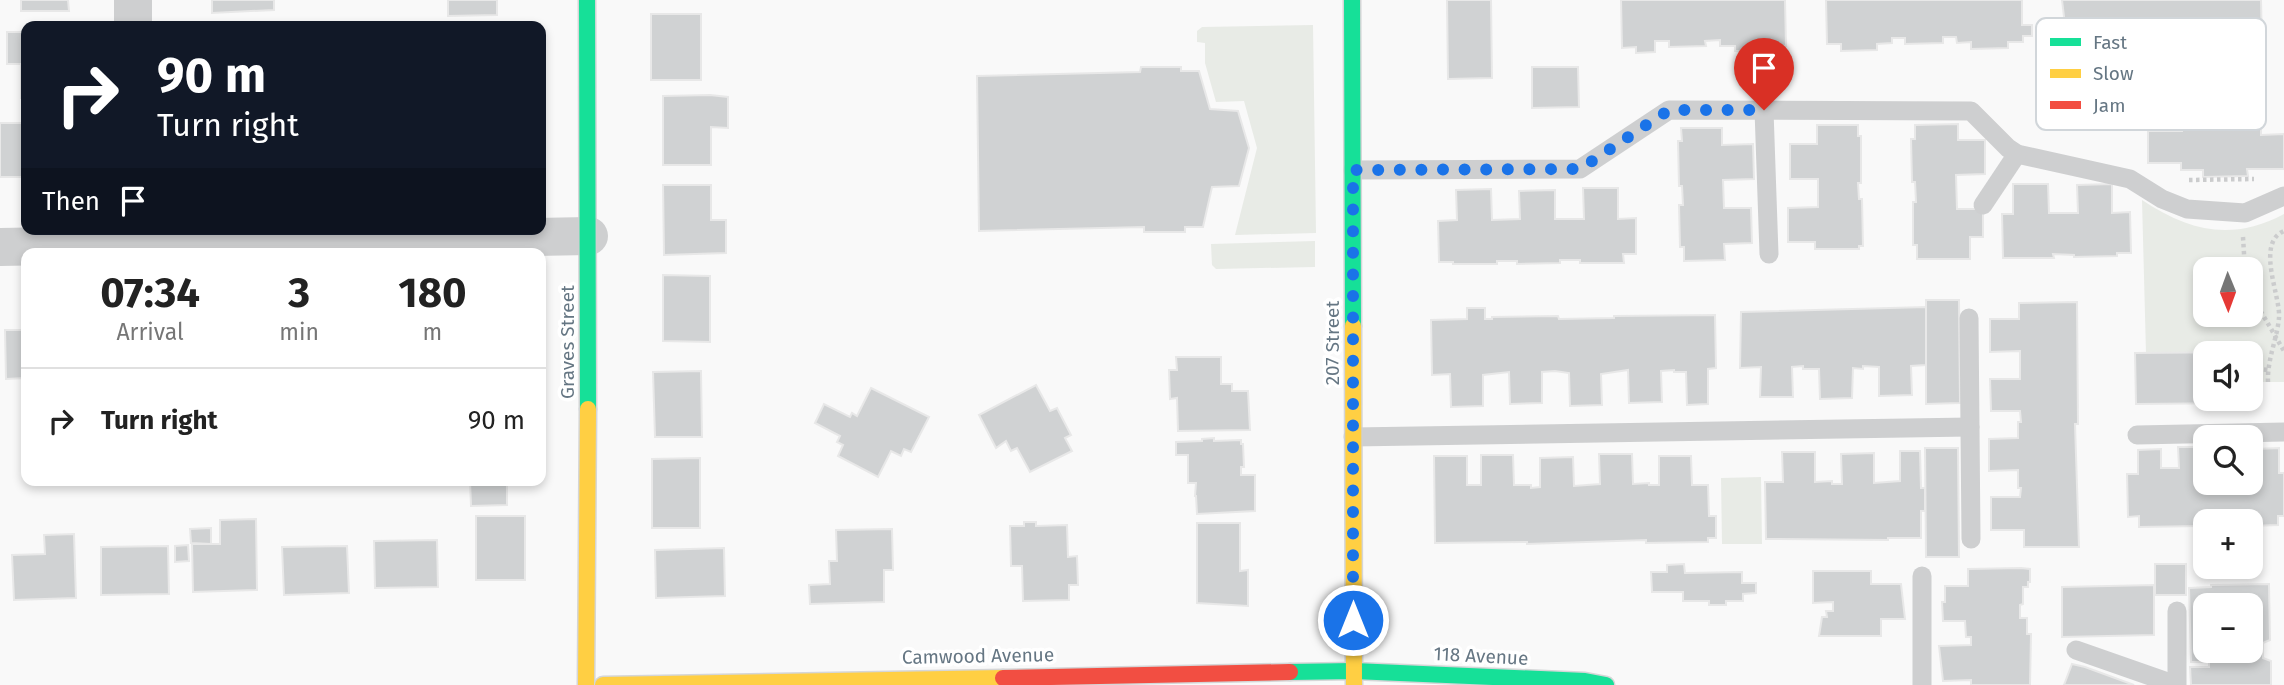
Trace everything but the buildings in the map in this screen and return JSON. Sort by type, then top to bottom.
[{"type":"street","points":[[133,0],[133,21]]},
{"type":"street","name":"Graves Street","points":[[586,685],[589,236],[587,0]]},
{"type":"street","name":"207 Street","points":[[1352,0],[1354,678]]},
{"type":"street","points":[[0,247],[136,236],[589,236]]},
{"type":"street","name":"Camwood Avenue","points":[[603,685],[1354,678]]},
{"type":"street","name":"118 Avenue","points":[[1354,678],[1585,681],[1606,685]]},
{"type":"lane","points":[[1353,170],[1580,169],[1669,110],[1971,111],[2008,149],[2017,154],[2130,179],[2162,199],[2187,209],[2245,213],[2284,196]]},
{"type":"lane","points":[[1764,110],[1769,254]]},
{"type":"lane","points":[[1983,205],[2017,154]]},
{"type":"lane","points":[[1969,317],[1971,539]]},
{"type":"lane","points":[[1353,436],[1970,427]]},
{"type":"lane","points":[[2137,435],[2284,432]]},
{"type":"lane","points":[[1922,576],[1922,685]]},
{"type":"lane","points":[[2076,650],[2177,685],[2177,611]]},
{"type":"path","points":[[2242,229],[2244,257]]},
{"type":"path","points":[[2268,382],[2267,370],[2279,314],[2270,266],[2275,239],[2284,231]]},
{"type":"path","points":[[2263,315],[2284,351]]},
{"type":"path","points":[[2263,370],[2267,370]]},
{"type":"shaded area","points":[[1313,25],[1316,233],[1235,235],[1257,148],[1244,101],[1216,102],[1205,63],[1205,43],[1197,42],[1197,31],[1202,27]]},
{"type":"shaded area","points":[[2142,200],[2177,219],[2211,229],[2246,228],[2284,214],[2284,382],[2263,382],[2263,341],[2193,341],[2193,353],[2146,353]]},
{"type":"shaded area","points":[[1315,241],[1315,267],[1216,269],[1212,265],[1211,244]]},
{"type":"shaded area","points":[[1761,477],[1762,544],[1722,544],[1721,478]]},
{"type":"traffic: fast","points":[[587,0],[588,409]]},
{"type":"traffic: fast","points":[[1352,0],[1353,326]]},
{"type":"traffic: fast","points":[[1290,672],[1354,671],[1585,681],[1606,685]]},
{"type":"traffic: slow","points":[[1353,326],[1354,685]]},
{"type":"traffic: slow","points":[[586,685],[588,409]]},
{"type":"traffic: slow","points":[[603,685],[1003,678]]},
{"type":"traffic: jam","points":[[1003,678],[1290,672]]},
{"type":"route","points":[[1353,620],[1353,170],[1580,169],[1669,110],[1764,110]]}]
